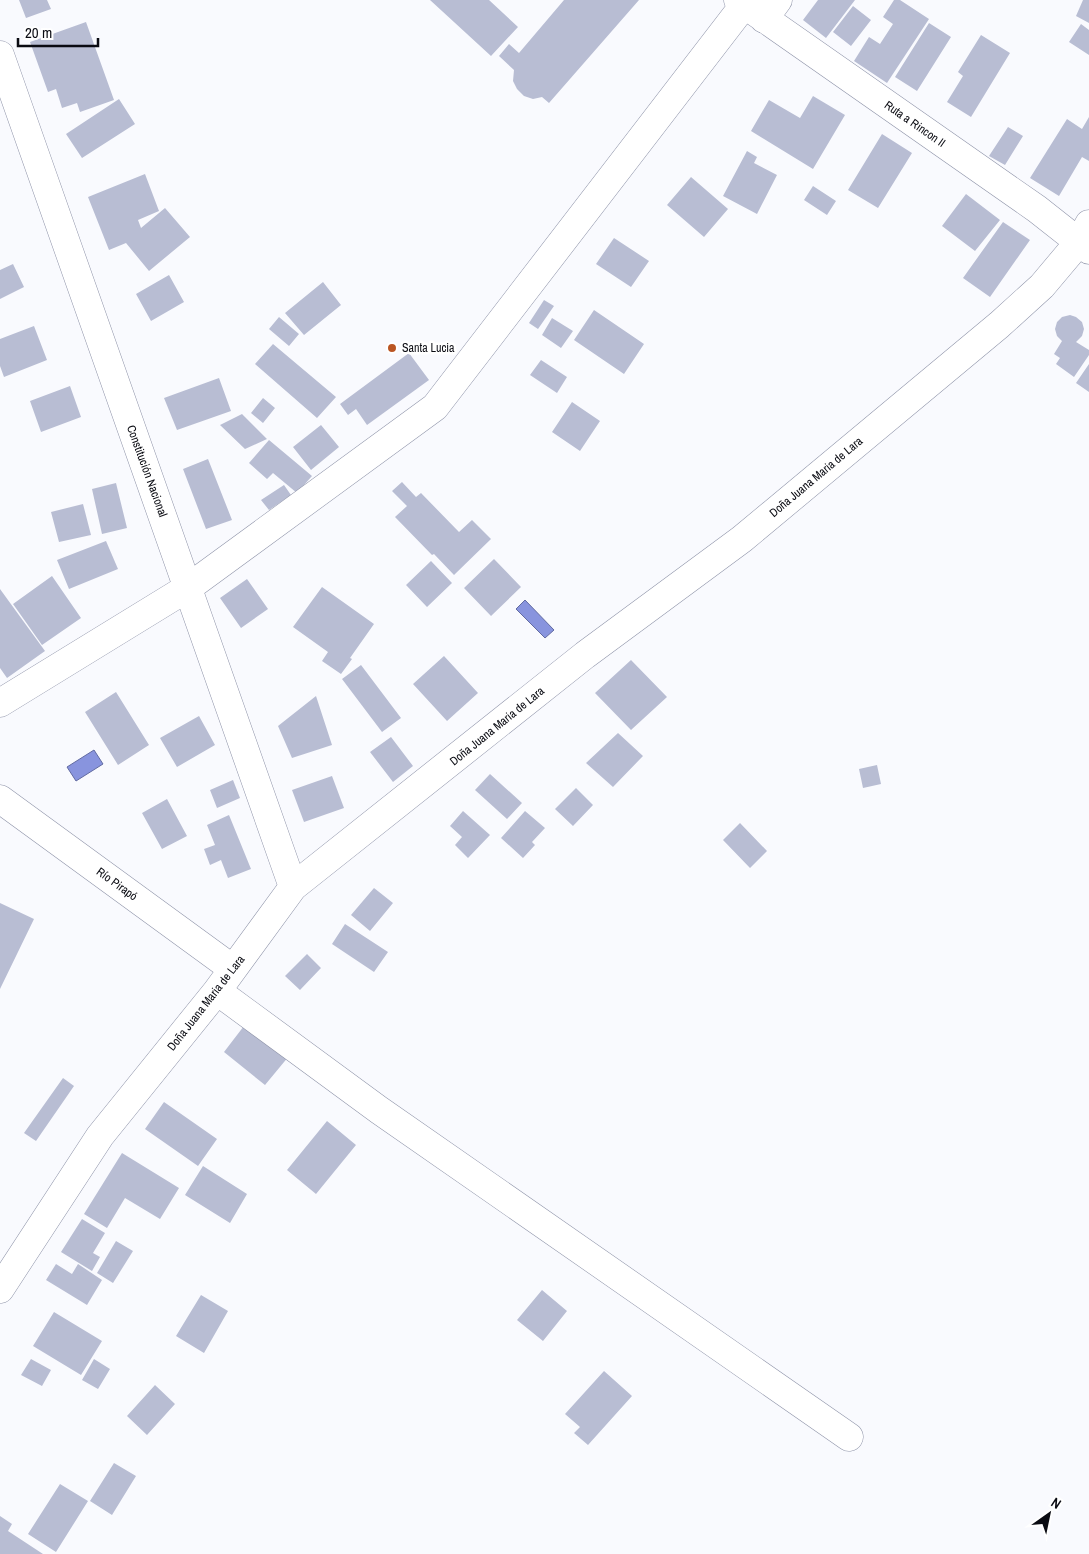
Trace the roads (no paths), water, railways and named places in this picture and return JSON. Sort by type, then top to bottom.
[{"type":"street","name":"Ruta a Rincon II","points":[[756,6],[1038,209],[1086,239]]},
{"type":"street","points":[[0,703],[189,587],[435,407],[756,6]]},
{"type":"street","name":"Constitución Nacional","points":[[0,55],[189,587],[293,887]]},
{"type":"street","name":"Doña Juana Maria de Lara","points":[[0,1289],[100,1136],[217,991],[293,887],[585,656],[742,539],[999,325],[1042,286],[1086,239]]},
{"type":"street","name":"Río Pirapó","points":[[0,799],[233,968]]},
{"type":"street","points":[[217,991],[379,1110],[849,1437]]},
{"type":"water","points":[[525,600],[554,630],[545,638],[516,609]]},
{"type":"water","points":[[94,750],[103,764],[76,781],[67,767]]},
{"type":"place","name":"Santa Lucia","points":[[392,348]]}]
